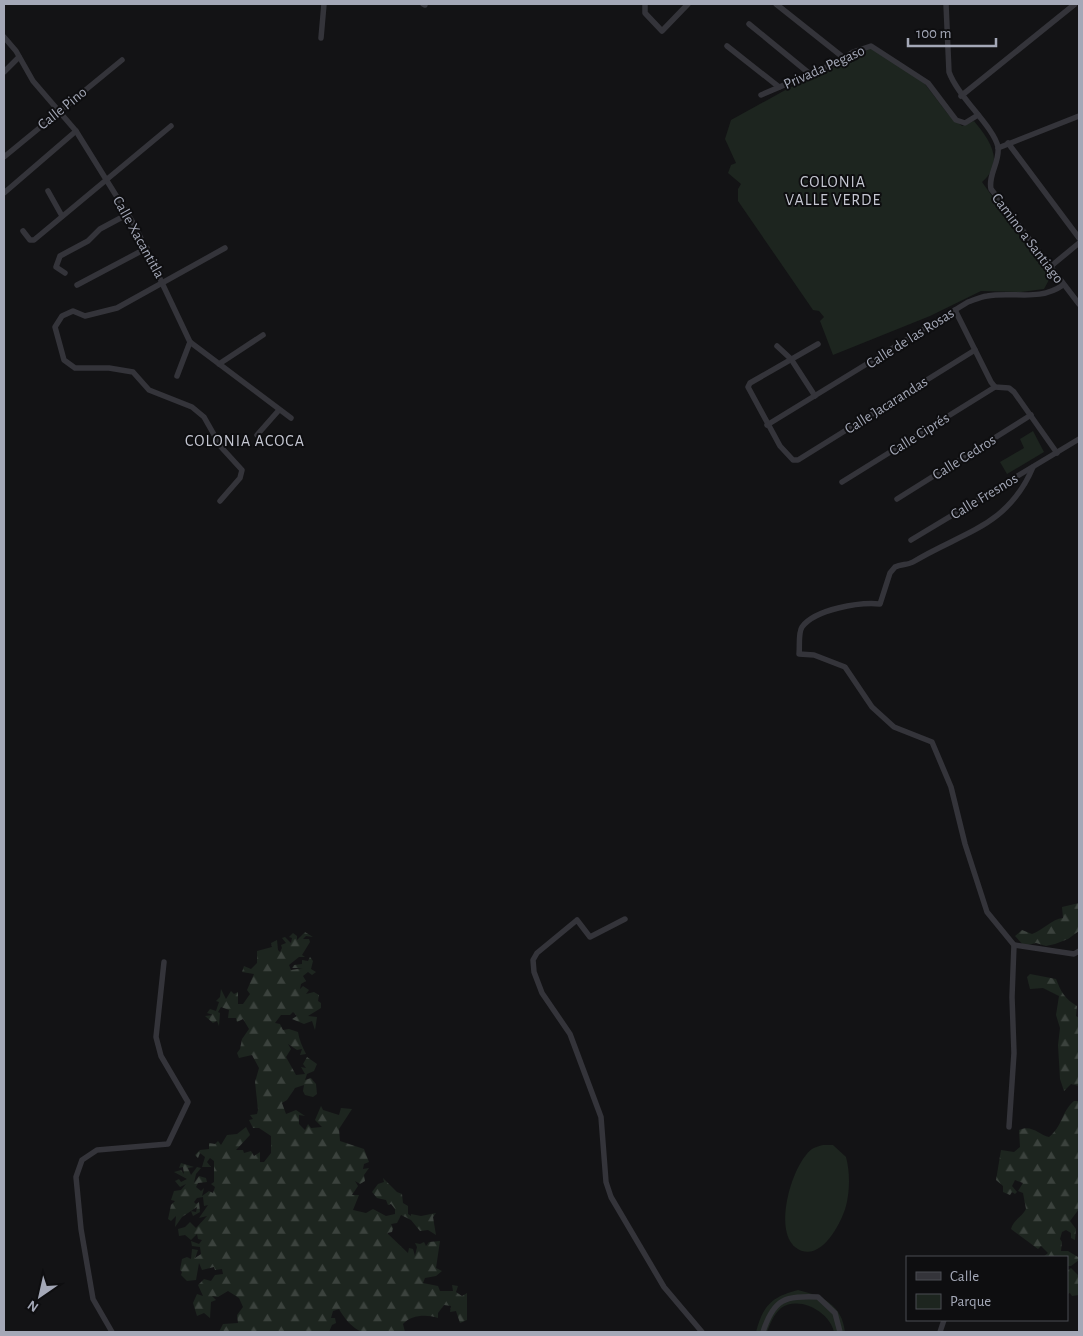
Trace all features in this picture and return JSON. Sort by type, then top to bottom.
[{"type":"street","points":[[321,38],[324,4]]},
{"type":"street","points":[[645,4],[645,13],[662,31],[688,4]]},
{"type":"street","points":[[776,4],[844,58]]},
{"type":"street","points":[[946,4],[949,72],[961,96],[978,115],[998,148],[1079,116]]},
{"type":"street","points":[[961,96],[1075,4]]},
{"type":"street","points":[[750,24],[810,74]]},
{"type":"street","name":"Calle Xacantitla","points":[[4,37],[14,47],[33,81],[76,132],[128,214],[164,282],[190,342],[290,418]]},
{"type":"street","points":[[727,46],[779,87]]},
{"type":"street","name":"Privada Pegaso","points":[[761,95],[810,74],[853,52],[871,46],[928,82],[956,120],[965,123],[978,115]]},
{"type":"street","points":[[4,72],[19,57]]},
{"type":"street","name":"Calle Pino","points":[[4,157],[122,60]]},
{"type":"street","points":[[23,231],[32,241],[171,126]]},
{"type":"street","points":[[4,193],[76,132]]},
{"type":"street","points":[[1008,143],[1079,238]]},
{"type":"street","name":"Camino a Santiago","points":[[998,148],[997,160],[991,178],[991,189],[1079,304]]},
{"type":"street","points":[[48,191],[62,216]]},
{"type":"street","points":[[65,273],[56,267],[60,256],[88,241],[100,229],[128,214]]},
{"type":"street","points":[[1050,267],[1079,243]]},
{"type":"street","points":[[78,286],[147,248]]},
{"type":"street","points":[[220,501],[240,478],[242,470],[221,447],[204,417],[192,407],[149,390],[133,372],[109,368],[75,368],[70,366],[64,360],[55,326],[57,320],[68,312],[73,311],[85,316],[107,312],[225,248]]},
{"type":"street","name":"Calle de las Rosas","points":[[767,425],[955,310],[986,296],[1038,295],[1050,293],[1063,284]]},
{"type":"street","points":[[955,310],[995,386],[1009,388],[1014,392],[1057,453]]},
{"type":"street","points":[[219,364],[264,335]]},
{"type":"street","points":[[177,376],[190,342]]},
{"type":"street","points":[[767,425],[748,389],[750,383],[818,344]]},
{"type":"street","points":[[776,346],[791,359],[815,396]]},
{"type":"street","name":"Calle Jacarandas","points":[[767,425],[787,456],[792,460],[798,460],[975,350]]},
{"type":"street","name":"Calle Ciprés","points":[[842,482],[995,386]]},
{"type":"street","points":[[257,435],[279,410]]},
{"type":"street","name":"Calle Cedros","points":[[897,499],[1031,415]]},
{"type":"street","name":"Calle Fresnos","points":[[911,540],[1079,439]]},
{"type":"street","points":[[1009,1127],[1014,1053],[1014,945],[987,912],[965,844],[951,788],[932,742],[894,728],[872,707],[845,667],[814,655],[799,654],[800,632],[807,622],[842,606],[867,602],[880,604],[890,573],[895,567],[912,562],[919,557],[944,547],[996,518],[1016,494],[1033,467]]},
{"type":"street","points":[[625,919],[590,937],[577,920],[537,953],[533,960],[534,972],[542,993],[570,1034],[601,1117],[606,1182],[611,1197],[664,1287],[702,1332]]},
{"type":"street","points":[[1014,945],[1074,954],[1079,951]]},
{"type":"street","points":[[112,1332],[93,1299],[81,1229],[76,1177],[82,1160],[97,1150],[168,1144],[188,1102],[161,1056],[156,1037],[164,962]]},
{"type":"street","points":[[763,1332],[773,1310],[779,1303],[792,1296],[818,1297],[835,1313],[840,1332]]},
{"type":"green space","points":[[872,47],[925,84],[948,114],[962,126],[974,121],[980,128],[993,151],[994,159],[993,167],[982,182],[1050,278],[1044,289],[1021,292],[981,291],[930,316],[833,355],[820,321],[824,317],[819,311],[813,310],[738,201],[738,189],[741,184],[728,173],[731,165],[736,163],[725,139],[731,120],[789,88],[831,69],[857,53]]},
{"type":"green space","points":[[1033,431],[1044,452],[1007,474],[1000,462],[1024,448],[1020,439]]},
{"type":"green space","points":[[1079,903],[1079,931],[1068,939],[1046,946],[1036,943],[1024,946],[1015,936],[1022,930],[1032,934],[1036,932],[1055,920],[1063,918],[1062,907]]},
{"type":"green space","points":[[305,932],[313,937],[306,936],[303,939],[309,939],[310,942],[302,955],[305,957],[299,957],[289,965],[291,970],[303,968],[292,968],[294,965],[302,964],[302,960],[308,961],[310,957],[313,961],[311,969],[316,972],[312,975],[308,972],[303,976],[306,981],[301,984],[300,989],[303,986],[309,990],[306,994],[314,992],[319,995],[318,1001],[321,1003],[321,1008],[308,1016],[317,1017],[315,1030],[312,1021],[304,1024],[292,1019],[297,1016],[293,1012],[290,1015],[281,1015],[275,1023],[280,1024],[283,1030],[289,1029],[298,1032],[306,1054],[300,1055],[302,1049],[297,1050],[288,1044],[291,1049],[286,1057],[296,1075],[305,1074],[301,1067],[306,1068],[303,1064],[307,1057],[317,1064],[314,1071],[307,1074],[305,1080],[311,1078],[316,1084],[317,1094],[313,1097],[305,1095],[303,1091],[304,1085],[295,1088],[287,1100],[282,1103],[286,1114],[296,1110],[305,1116],[299,1115],[299,1124],[305,1130],[308,1124],[311,1128],[322,1127],[315,1120],[321,1106],[323,1110],[339,1115],[341,1108],[352,1109],[339,1129],[340,1141],[364,1149],[369,1162],[364,1164],[363,1169],[369,1168],[364,1175],[365,1181],[360,1184],[355,1181],[358,1186],[352,1195],[359,1195],[353,1210],[366,1213],[373,1209],[386,1216],[395,1214],[395,1209],[391,1204],[388,1205],[386,1200],[377,1198],[372,1192],[378,1184],[384,1182],[383,1178],[397,1192],[402,1194],[403,1203],[408,1206],[408,1214],[411,1216],[411,1214],[421,1216],[436,1213],[433,1217],[436,1235],[428,1230],[420,1231],[411,1220],[401,1215],[397,1223],[391,1224],[392,1232],[387,1233],[408,1253],[409,1248],[413,1249],[415,1256],[417,1247],[415,1243],[420,1244],[424,1242],[426,1246],[429,1242],[440,1241],[436,1268],[442,1271],[436,1276],[425,1278],[423,1283],[438,1286],[440,1291],[453,1291],[452,1285],[458,1286],[456,1292],[462,1296],[467,1293],[467,1320],[460,1323],[456,1311],[450,1312],[451,1306],[444,1305],[438,1313],[438,1318],[419,1316],[406,1321],[403,1324],[405,1332],[362,1332],[343,1316],[339,1309],[333,1311],[331,1318],[335,1318],[336,1323],[332,1325],[329,1332],[219,1332],[223,1324],[238,1323],[237,1315],[243,1307],[239,1298],[228,1291],[218,1297],[212,1296],[216,1300],[211,1302],[210,1318],[204,1313],[197,1316],[193,1303],[197,1294],[203,1296],[198,1285],[204,1279],[211,1281],[215,1275],[223,1274],[222,1269],[215,1270],[214,1267],[202,1270],[199,1263],[196,1280],[187,1281],[181,1275],[182,1259],[187,1257],[191,1259],[192,1249],[198,1250],[195,1258],[201,1254],[200,1247],[192,1246],[191,1241],[199,1244],[202,1240],[198,1239],[197,1234],[191,1240],[185,1235],[179,1236],[178,1229],[185,1227],[190,1222],[196,1228],[207,1216],[199,1218],[208,1205],[204,1206],[203,1197],[197,1198],[194,1202],[196,1204],[199,1202],[200,1212],[193,1216],[191,1211],[182,1217],[175,1227],[176,1216],[171,1221],[168,1219],[171,1205],[175,1201],[171,1200],[174,1191],[181,1190],[186,1184],[180,1187],[175,1181],[179,1179],[181,1182],[187,1179],[174,1172],[181,1170],[184,1174],[183,1167],[179,1168],[181,1163],[194,1167],[188,1168],[191,1175],[197,1167],[201,1168],[196,1174],[194,1183],[199,1176],[206,1178],[207,1182],[198,1183],[196,1187],[201,1191],[204,1188],[202,1196],[209,1191],[213,1193],[215,1187],[211,1184],[214,1182],[214,1161],[210,1158],[207,1162],[211,1167],[202,1167],[205,1157],[200,1153],[198,1158],[195,1155],[200,1150],[209,1149],[209,1143],[215,1144],[218,1141],[221,1145],[227,1135],[237,1134],[246,1127],[250,1135],[236,1150],[243,1150],[244,1153],[251,1151],[254,1156],[260,1152],[260,1162],[264,1162],[271,1153],[271,1136],[259,1128],[253,1128],[249,1120],[253,1119],[250,1115],[257,1114],[258,1110],[255,1082],[259,1068],[252,1055],[239,1058],[237,1053],[242,1039],[249,1029],[243,1019],[237,1022],[236,1018],[228,1018],[229,1010],[221,1007],[218,1012],[220,1013],[219,1026],[217,1021],[213,1023],[205,1016],[213,1015],[207,1013],[210,1009],[216,1011],[219,1002],[216,1001],[220,997],[221,989],[226,999],[231,991],[234,994],[238,992],[238,1004],[243,1004],[250,994],[247,990],[254,974],[242,972],[244,966],[251,969],[257,963],[257,951],[272,947],[271,943],[277,940],[280,952],[281,945],[286,943],[282,938],[285,937],[291,943],[292,938],[289,937],[293,933],[297,936],[297,940]]},
{"type":"green space","points":[[1030,974],[1056,979],[1064,995],[1077,1006],[1076,1016],[1079,1018],[1079,1086],[1071,1084],[1064,1091],[1060,1079],[1058,1045],[1060,1028],[1056,1015],[1059,996],[1043,988],[1030,989],[1027,977]]},
{"type":"green space","points":[[1074,1101],[1079,1101],[1079,1209],[1070,1221],[1076,1229],[1075,1240],[1071,1238],[1071,1233],[1066,1230],[1062,1232],[1060,1239],[1062,1242],[1061,1251],[1068,1251],[1078,1257],[1079,1260],[1068,1266],[1068,1256],[1044,1256],[1048,1253],[1041,1246],[1038,1249],[1011,1229],[1026,1209],[1023,1193],[1018,1191],[1023,1183],[1015,1180],[1012,1186],[1017,1192],[1015,1194],[1012,1192],[1010,1195],[1003,1192],[1003,1186],[996,1180],[1001,1150],[1014,1152],[1020,1147],[1019,1130],[1028,1128],[1049,1137],[1054,1133]]},
{"type":"green space","points":[[823,1145],[833,1145],[846,1157],[849,1187],[846,1206],[839,1223],[828,1240],[812,1251],[804,1251],[795,1247],[789,1238],[785,1212],[792,1182],[798,1168],[812,1149]]},
{"type":"green space","points":[[1071,1268],[1079,1276],[1079,1295],[1072,1296],[1070,1293],[1068,1294],[1068,1270]]},
{"type":"green space","points":[[798,1290],[815,1295],[830,1303],[840,1315],[845,1332],[834,1332],[827,1318],[820,1312],[796,1303],[788,1304],[781,1308],[774,1316],[767,1332],[756,1332],[762,1315],[769,1304],[781,1296]]},
{"type":"district","name":"COLONIA VALLE VERDE","points":[[833,190]]},
{"type":"district","name":"COLONIA ACOCA","points":[[245,440]]}]
